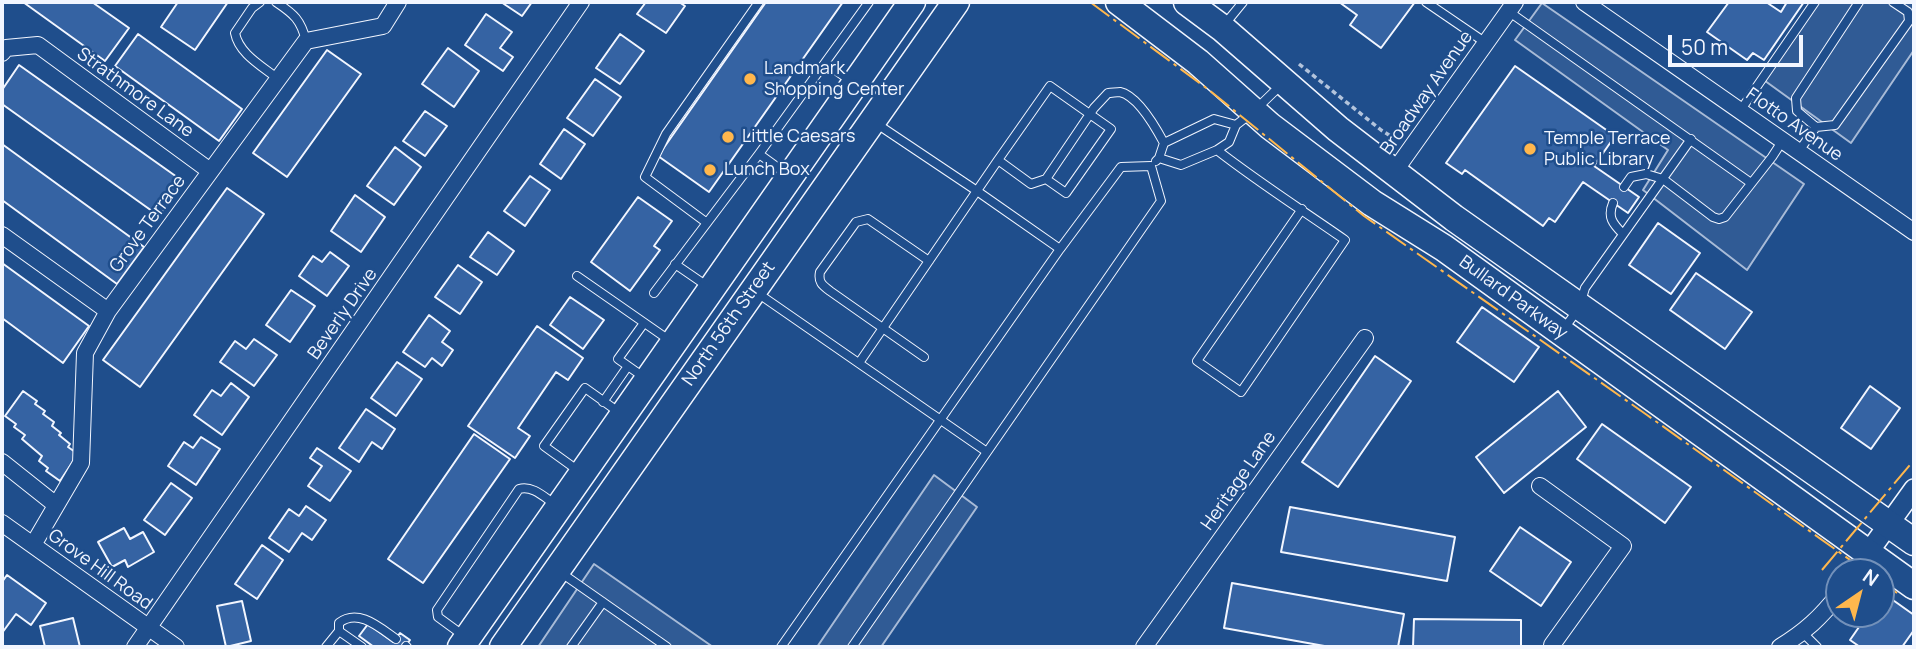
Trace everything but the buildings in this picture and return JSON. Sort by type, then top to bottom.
[{"type":"main road","name":"North 56th Street","points":[[464,643],[582,473],[613,408],[637,373],[673,343],[912,2]]},
{"type":"main road","name":"North 56th Street","points":[[503,647],[956,2]]},
{"type":"main road","name":"Bullard Parkway","points":[[1119,2],[1198,62],[1245,119],[1444,248],[1561,332],[1855,558]]},
{"type":"main road","name":"Bullard Parkway","points":[[1188,2],[1222,28],[1289,71],[1338,129],[1454,218],[1914,542]]},
{"type":"main road","points":[[719,340],[723,312],[729,298],[785,212],[793,194],[790,176]]},
{"type":"main road","points":[[557,570],[562,538],[626,439],[631,425],[629,420],[613,408]]},
{"type":"main road","name":"Bullard Parkway","points":[[1895,578],[1914,586]]},
{"type":"street","points":[[306,41],[383,26],[398,2]]},
{"type":"street","name":"Beverly Drive","points":[[135,647],[581,2]]},
{"type":"street","name":"Flotto Avenue","points":[[1584,2],[1914,232]]},
{"type":"street","name":"Broadway Avenue","points":[[1394,172],[1512,6]]},
{"type":"street","name":"Grove Terrace","points":[[33,545],[81,463],[85,353],[108,311],[306,41]]},
{"type":"street","name":"Strathmore Lane","points":[[2,53],[6,48],[38,45],[209,171]]},
{"type":"street","points":[[2,235],[108,311]]},
{"type":"street","name":"Heritage Lane","points":[[1144,647],[1365,338]]},
{"type":"street","points":[[2,462],[56,505]]},
{"type":"street","points":[[1540,486],[1623,546],[1552,645],[1554,647]]},
{"type":"street","points":[[1865,558],[1914,489]]},
{"type":"street","name":"Grove Hill Road","points":[[2,523],[176,647]]},
{"type":"street","points":[[1780,647],[1802,633],[1825,612]]},
{"type":"lane","points":[[260,2],[252,8],[235,33],[237,43],[278,79]]},
{"type":"lane","points":[[276,2],[294,15],[303,28],[306,41]]},
{"type":"lane","points":[[707,223],[645,177],[666,134],[759,2]]},
{"type":"lane","points":[[654,293],[869,2]]},
{"type":"lane","points":[[1222,28],[1242,2]]},
{"type":"lane","points":[[1426,2],[1486,43]]},
{"type":"lane","points":[[1740,111],[1815,2]]},
{"type":"lane","points":[[1859,2],[1796,98],[1797,111],[1815,127],[1835,125],[1909,21],[1908,12],[1893,2]]},
{"type":"lane","points":[[1512,6],[1751,183]]},
{"type":"lane","points":[[825,63],[854,84]]},
{"type":"lane","points":[[1159,158],[1181,164],[1217,150],[1229,142],[1245,119],[1289,71]]},
{"type":"lane","points":[[859,363],[1050,86],[1111,129],[1066,193],[1046,179]]},
{"type":"lane","points":[[998,160],[1031,184],[1046,179],[1090,114],[1108,93],[1119,92],[1138,105],[1164,143]]},
{"type":"lane","points":[[781,647],[906,465],[1121,167],[1151,166],[1159,158],[1164,143],[1214,119],[1245,119]]},
{"type":"lane","points":[[873,121],[1060,249]]},
{"type":"lane","points":[[1799,151],[1815,127]]},
{"type":"lane","points":[[1561,332],[1579,308],[1585,288],[1691,139]]},
{"type":"lane","points":[[1624,187],[1631,177],[1640,174],[1663,179],[1719,219],[1730,214],[1783,140]]},
{"type":"lane","points":[[1217,150],[1249,175],[1302,209],[1345,240],[1241,392],[1197,361],[1302,209]]},
{"type":"lane","points":[[759,154],[790,176]]},
{"type":"lane","points":[[852,647],[1161,201],[1151,166]]},
{"type":"lane","points":[[1613,203],[1609,211],[1611,218],[1623,234]]},
{"type":"lane","points":[[924,357],[820,283],[820,272],[856,222],[868,219],[929,261]]},
{"type":"lane","points":[[675,264],[712,289]]},
{"type":"lane","points":[[577,276],[673,343]]},
{"type":"lane","points":[[753,290],[986,452]]},
{"type":"lane","points":[[637,373],[618,359],[644,323]]},
{"type":"lane","points":[[582,473],[544,446],[585,388],[613,408]]},
{"type":"lane","points":[[464,643],[438,617],[437,610],[511,499],[519,489],[525,487],[533,489],[559,507]]},
{"type":"lane","points":[[557,570],[667,647]]},
{"type":"lane","points":[[571,647],[603,602]]},
{"type":"lane","points":[[326,647],[339,631],[339,623],[345,618],[361,617],[396,639]]},
{"type":"lane","points":[[339,631],[362,647]]},
{"type":"lane","points":[[1802,633],[1817,647]]},
{"type":"path","points":[[1289,71],[1397,140]]},
{"type":"shaded area","points":[[1815,2],[1914,2],[1914,50],[1851,143],[1761,78]]},
{"type":"shaded area","points":[[1542,3],[1804,184],[1747,270],[1643,190],[1668,150],[1515,40]]},
{"type":"shaded area","points":[[934,475],[977,507],[881,647],[817,647]]},
{"type":"shaded area","points":[[594,564],[713,647],[538,647]]},
{"type":"power","points":[[1090,2],[1209,90],[1364,216],[1847,558]]},
{"type":"power","points":[[1822,570],[1914,460]]},
{"type":"place","name":"Landmark Shopping Center","points":[[750,79]]},
{"type":"place","name":"Little Caesars","points":[[728,137]]},
{"type":"place","name":"Temple Terrace Public Library","points":[[1530,149]]},
{"type":"place","name":"Lunch Box","points":[[710,170]]}]
